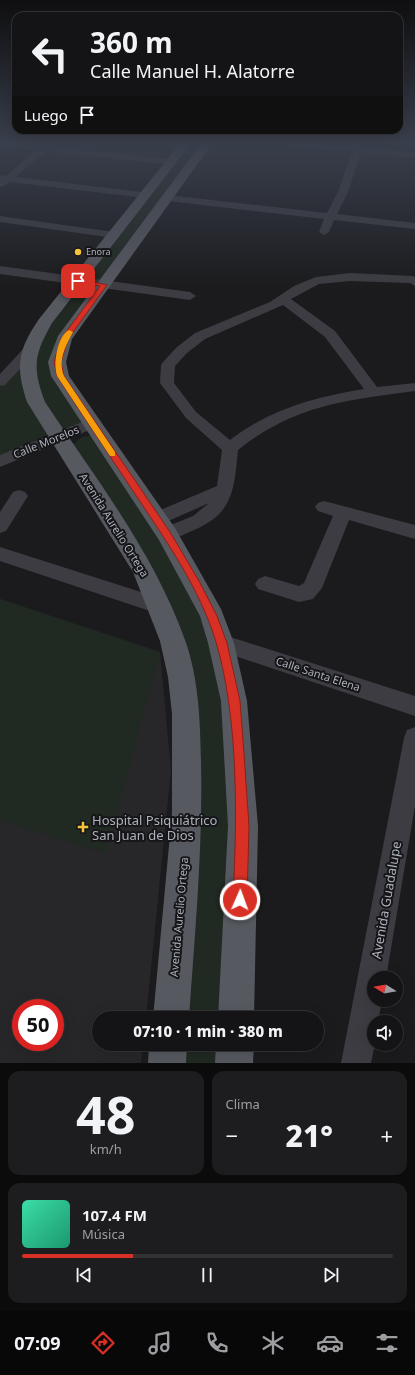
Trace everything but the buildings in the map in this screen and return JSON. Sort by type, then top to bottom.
[{"type":"main road","name":"Avenida Aurelio Ortega","points":[[149,191],[45,322],[30,350],[28,368],[30,386],[36,402],[143,569],[173,641],[181,677],[186,714],[186,836],[171,1011]]},
{"type":"main road","points":[[173,191],[64,339],[57,362],[60,376],[162,527],[208,609],[221,643],[234,701],[243,826],[236,1011]]},
{"type":"main road","points":[[167,1063],[168,1051]]},
{"type":"main road","points":[[234,1063],[235,1051]]},
{"type":"street","points":[[107,191],[146,195]]},
{"type":"street","points":[[326,222],[343,191]]},
{"type":"street","points":[[168,198],[326,222],[415,226]]},
{"type":"street","points":[[326,222],[327,203]]},
{"type":"street","points":[[0,220],[114,235]]},
{"type":"street","points":[[0,270],[190,296]]},
{"type":"street","points":[[230,448],[191,415],[167,383],[168,365],[182,350],[200,336],[274,305],[298,289],[316,282],[334,278],[414,280]]},
{"type":"street","points":[[283,299],[330,334],[374,393]]},
{"type":"street","points":[[0,382],[30,350]]},
{"type":"street","points":[[162,527],[205,518],[217,507],[224,490],[230,448],[247,433],[270,419],[294,409],[322,401],[415,387]]},
{"type":"street","name":"Calle Morelos","points":[[0,461],[92,423]]},
{"type":"street","points":[[162,527],[224,490]]},
{"type":"street","points":[[0,526],[19,496]]},
{"type":"street","points":[[324,507],[415,532]]},
{"type":"street","points":[[265,584],[299,594],[306,593],[312,588],[344,512]]},
{"type":"street","points":[[0,554],[159,606]]},
{"type":"street","name":"Calle Santa Elena","points":[[221,643],[415,706]]},
{"type":"street","name":"Avenida Guadalupe","points":[[356,1063],[415,738]]},
{"type":"shaded area","points":[[154,191],[173,191],[106,281],[92,279],[87,276]]},
{"type":"shaded area","points":[[83,285],[101,288],[56,363],[89,422],[64,430],[60,428],[41,398],[36,379],[36,346],[48,325]]},
{"type":"shaded area","points":[[23,364],[49,434],[0,457],[0,387]]},
{"type":"shaded area","points":[[95,435],[195,593],[232,726],[229,1011],[180,1011],[180,644],[72,445],[82,437]]},
{"type":"shaded area","name":"Hospital Psiquiátrico San Juan de Dios","points":[[0,599],[160,652],[171,770],[147,1011],[92,1011],[92,1051],[142,1051],[141,1063],[0,1063]]},
{"type":"shaded area","points":[[0,599],[160,652],[106,854],[0,820]]},
{"type":"shaded area","points":[[177,1051],[228,1051],[228,1063],[176,1063]]},
{"type":"slow traffic","points":[[69,332],[59,351],[57,362],[60,376],[112,454]]},
{"type":"place","name":"Enora","points":[[78,252]]},
{"type":"place","name":"Hospital Psiquiátrico San Juan de Dios","points":[[83,827]]},
{"type":"route","points":[[78,281],[104,285],[64,339],[59,351],[57,362],[60,376],[167,534],[212,616],[221,643],[234,701],[238,754],[243,826],[240,900]]}]
